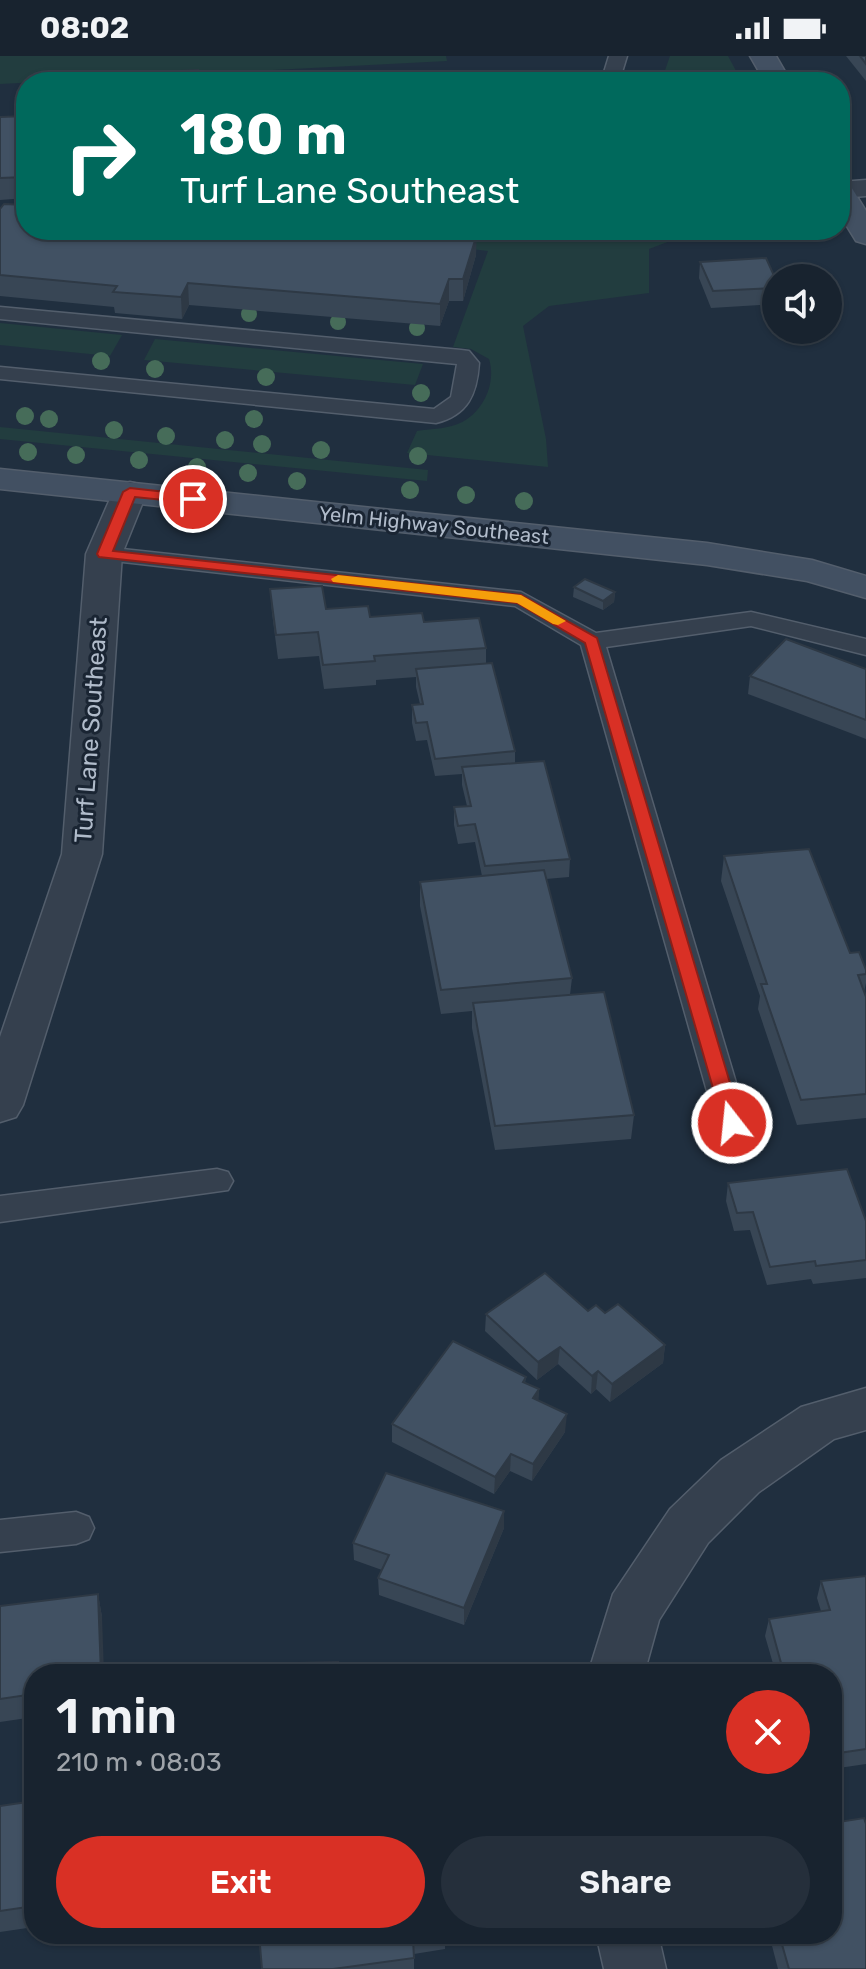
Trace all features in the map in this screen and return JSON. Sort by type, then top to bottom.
[{"type":"main road","points":[[850,208],[866,235]]},
{"type":"main road","name":"Yelm Highway Southeast","points":[[0,479],[707,554],[812,571],[866,587]]},
{"type":"street","name":"Turf Lane Southeast","points":[[0,1105],[82,854],[104,554],[130,492]]},
{"type":"street","points":[[619,1664],[633,1612],[689,1526],[740,1476],[819,1422],[866,1409]]},
{"type":"street","points":[[629,1944],[635,1969]]},
{"type":"lane","points":[[0,313],[461,356],[468,363],[461,399],[453,410],[436,416],[0,373]]},
{"type":"lane","points":[[104,554],[521,599],[592,641],[751,619],[866,647]]},
{"type":"lane","points":[[592,641],[732,1123]]},
{"type":"lane","points":[[0,1209],[217,1181]]},
{"type":"lane","points":[[0,1536],[76,1528]]},
{"type":"green space","points":[[0,56],[446,56],[447,61],[233,72],[16,72],[16,83],[0,84]]},
{"type":"green space","points":[[670,56],[728,56],[737,72],[664,72]]},
{"type":"green space","points":[[457,240],[673,240],[649,249],[649,293],[549,306],[523,326],[546,439],[548,467],[407,453],[417,431],[465,421],[480,407],[489,388],[489,359],[471,349],[453,347],[488,251],[455,247]]},
{"type":"green space","points":[[0,323],[122,335],[110,356],[0,345]]},
{"type":"green space","points":[[155,339],[423,364],[415,385],[144,360]]},
{"type":"green space","points":[[0,427],[428,470],[427,481],[0,439]]},
{"type":"building","points":[[16,116],[16,177],[0,178],[0,117]]},
{"type":"building","points":[[4,204],[16,205],[16,240],[475,240],[463,279],[449,279],[440,304],[188,283],[181,297],[113,292],[117,286],[0,275],[0,209]]},
{"type":"building","points":[[766,258],[769,264],[762,264],[762,289],[713,291],[700,262]]},
{"type":"building","points":[[585,579],[615,592],[603,601],[574,587]]},
{"type":"building","points":[[322,586],[326,609],[368,606],[370,617],[422,613],[424,622],[479,618],[486,648],[374,656],[375,661],[323,665],[318,632],[276,635],[270,589]]},
{"type":"building","points":[[786,639],[866,669],[866,720],[750,676]]},
{"type":"building","points":[[492,663],[515,751],[435,759],[427,722],[416,723],[412,705],[423,704],[416,669]]},
{"type":"building","points":[[544,761],[570,859],[485,866],[475,824],[458,826],[454,807],[471,806],[462,767]]},
{"type":"building","points":[[809,849],[850,953],[859,952],[866,970],[866,974],[858,975],[866,997],[866,1094],[801,1100],[761,984],[767,984],[724,856]]},
{"type":"building","points":[[544,870],[572,978],[441,990],[420,882]]},
{"type":"building","points":[[604,992],[634,1115],[495,1126],[473,1003]]},
{"type":"building","points":[[847,1169],[866,1221],[866,1260],[816,1266],[815,1261],[770,1267],[753,1212],[737,1213],[728,1183]]},
{"type":"building","points":[[545,1273],[588,1311],[596,1305],[605,1313],[618,1304],[665,1345],[612,1384],[598,1371],[592,1376],[560,1347],[538,1362],[486,1314]]},
{"type":"building","points":[[453,1341],[526,1377],[523,1382],[539,1389],[533,1398],[567,1414],[533,1464],[511,1454],[495,1477],[392,1424]]},
{"type":"building","points":[[386,1473],[504,1511],[464,1608],[378,1578],[389,1555],[353,1543]]},
{"type":"building","points":[[866,1576],[866,1749],[842,1753],[842,1664],[781,1664],[769,1619],[830,1610],[821,1581]]},
{"type":"building","points":[[98,1594],[101,1664],[24,1664],[24,1695],[0,1699],[0,1606]]},
{"type":"building","points":[[338,1662],[338,1664],[257,1664]]},
{"type":"building","points":[[24,1802],[24,1907],[0,1911],[0,1806]]},
{"type":"building","points":[[864,1818],[866,1824],[866,1969],[789,1969],[782,1944],[842,1944],[842,1821]]},
{"type":"building","points":[[260,1944],[413,1944],[414,1958],[333,1969],[262,1969]]},
{"type":"slow traffic","points":[[338,579],[521,599],[558,621]]},
{"type":"route","points":[[193,499],[130,492],[104,554],[521,599],[592,641],[732,1123]]}]
